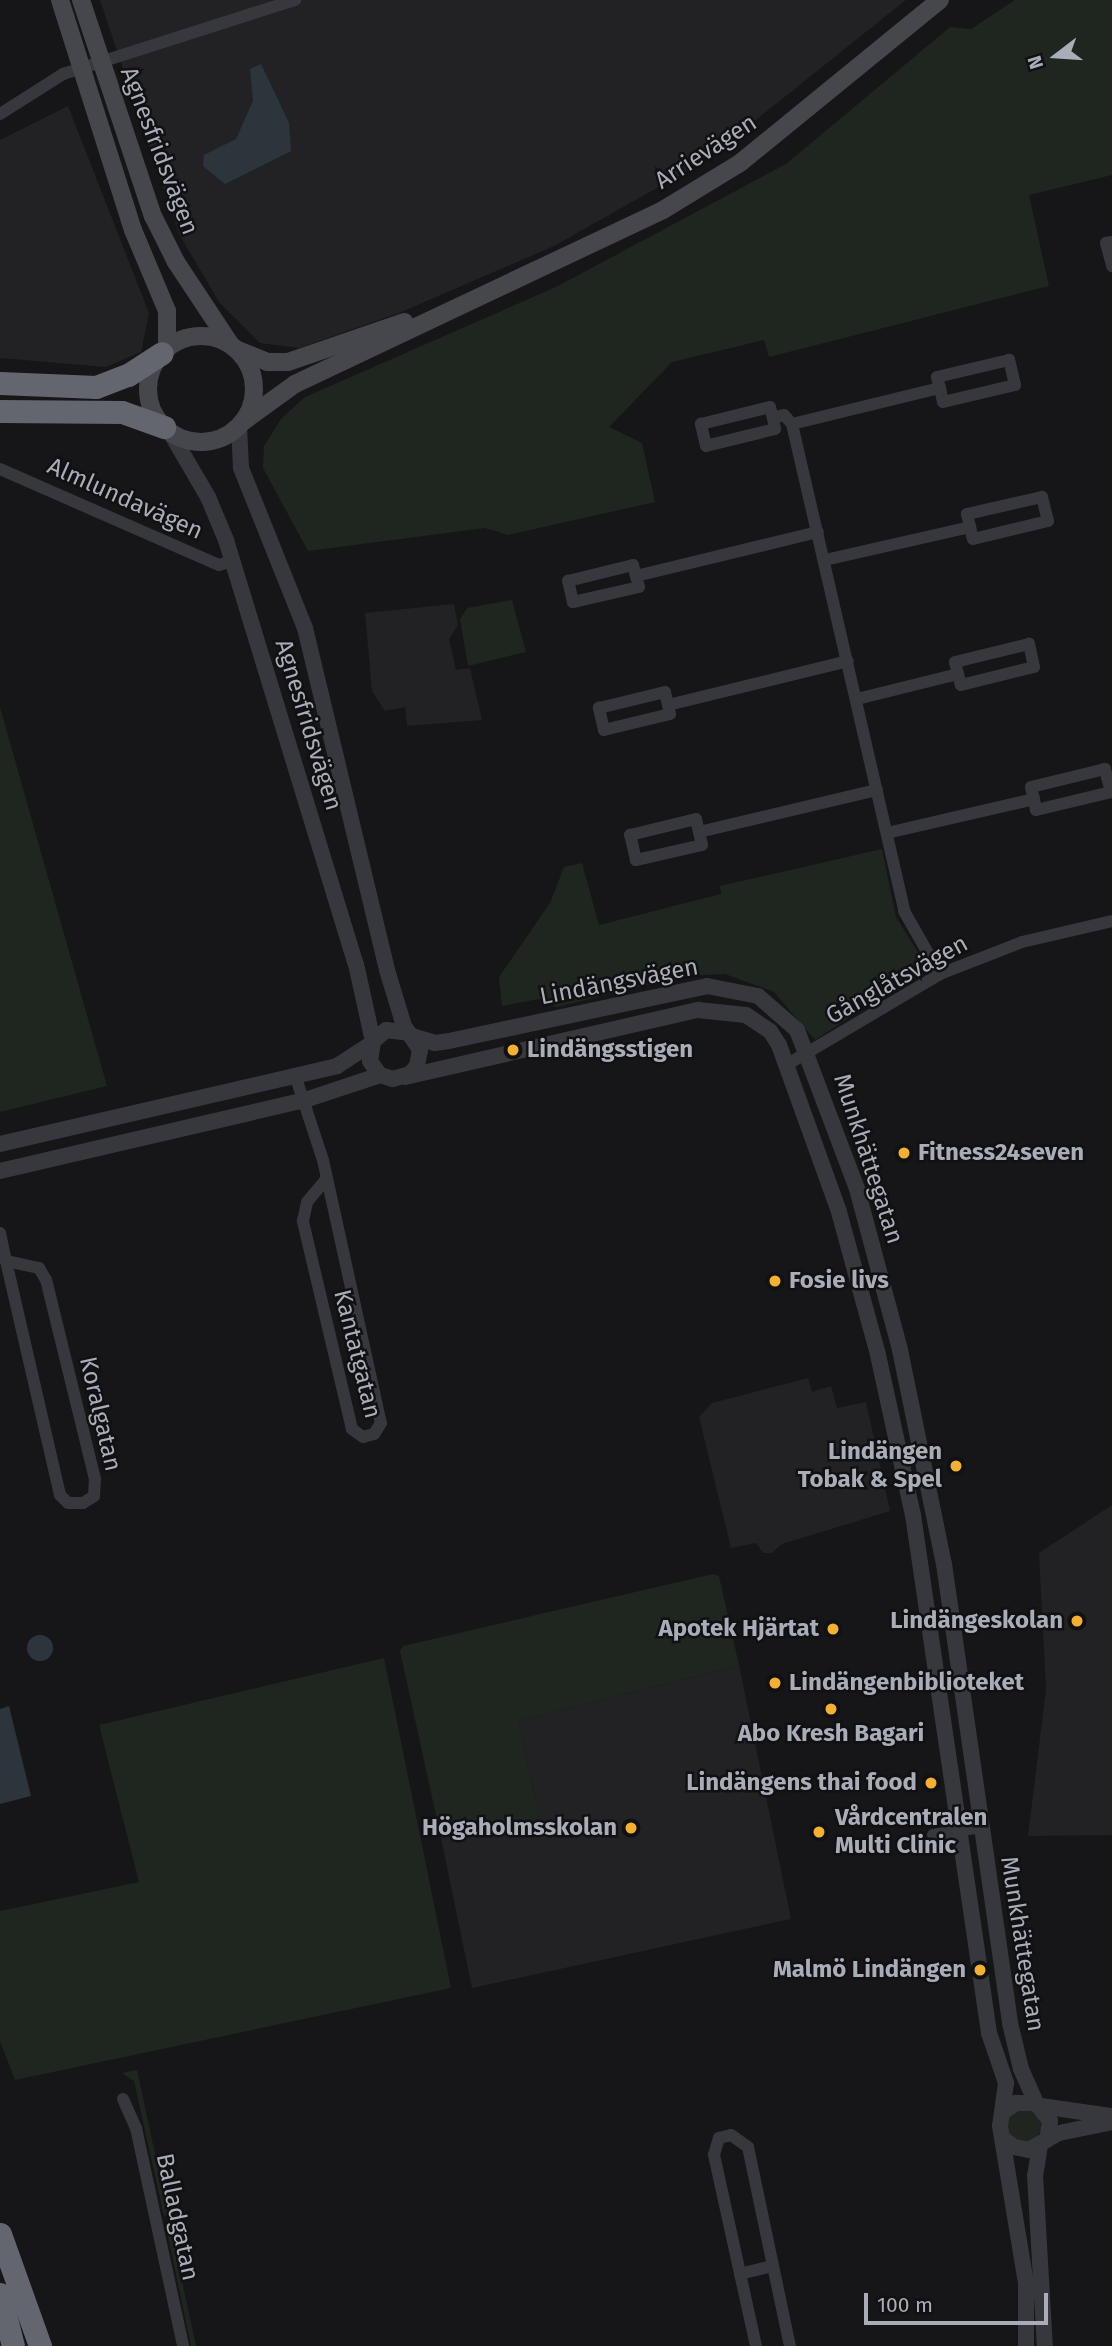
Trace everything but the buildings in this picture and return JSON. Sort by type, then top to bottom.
[{"type":"highway","points":[[0,383],[96,387],[128,375],[164,351]]},
{"type":"highway","points":[[0,411],[122,412],[167,430]]},
{"type":"highway","points":[[0,2234],[40,2346]]},
{"type":"highway","points":[[0,2294],[13,2346]]},
{"type":"main road","name":"Agnesfridsvägen","points":[[60,0],[133,230],[167,311],[164,351]]},
{"type":"main road","name":"Agnesfridsvägen","points":[[81,0],[100,64],[162,235],[234,348]]},
{"type":"main road","name":"Arrievägen","points":[[241,424],[285,389],[470,299],[663,210],[740,163],[940,0]]},
{"type":"main road","name":"Arrievägen","points":[[234,348],[267,362],[288,362],[470,299]]},
{"type":"main road","points":[[198,336],[234,348],[254,380],[254,398],[241,424],[206,442],[167,430],[152,409],[148,387],[164,351],[198,336]]},
{"type":"street","points":[[0,114],[64,74],[295,0]]},
{"type":"street","points":[[1112,242],[1106,243],[1112,266]]},
{"type":"street","points":[[1009,360],[1016,385],[943,402],[940,388],[937,377],[1009,360]]},
{"type":"street","points":[[792,424],[940,388]]},
{"type":"street","points":[[770,407],[773,418],[775,429],[706,446],[701,424],[770,407]]},
{"type":"street","points":[[773,418],[784,415],[792,424],[904,911],[940,974]]},
{"type":"street","name":"Agnesfridsvägen","points":[[241,424],[242,468],[305,628],[374,919],[411,1034]]},
{"type":"street","name":"Agnesfridsvägen","points":[[167,430],[208,497],[232,561],[359,975],[372,1043]]},
{"type":"street","name":"Almlundavägen","points":[[0,469],[219,565],[232,561]]},
{"type":"street","points":[[1042,497],[1048,521],[973,539],[970,527],[967,514],[1042,497]]},
{"type":"street","points":[[825,561],[970,527]]},
{"type":"street","points":[[636,576],[818,532]]},
{"type":"street","points":[[633,565],[636,576],[639,587],[573,603],[568,581],[633,565]]},
{"type":"street","points":[[1029,644],[1034,667],[961,685],[958,674],[955,662],[1029,644]]},
{"type":"street","points":[[668,705],[848,661]]},
{"type":"street","points":[[857,699],[958,674]]},
{"type":"street","points":[[665,692],[668,705],[670,714],[604,730],[599,708],[665,692]]},
{"type":"street","points":[[1105,769],[1111,792],[1036,810],[1034,799],[1031,787],[1105,769]]},
{"type":"street","points":[[699,832],[877,790]]},
{"type":"street","points":[[887,833],[1034,799]]},
{"type":"street","points":[[696,819],[699,832],[702,845],[636,860],[630,835],[696,819]]},
{"type":"street","name":"Gånglåtsvägen","points":[[788,1064],[940,974],[1022,942],[1112,921]]},
{"type":"street","name":"Lindängsvägen","points":[[0,1144],[345,1064],[392,1029],[442,1042],[692,988],[724,986],[773,1005],[797,1030],[809,1054]]},
{"type":"street","name":"Lindängsvägen","points":[[0,1171],[305,1100],[380,1075],[405,1077],[708,1009],[746,1015],[760,1023],[788,1064]]},
{"type":"street","points":[[405,1077],[414,1070],[420,1055],[411,1034]]},
{"type":"street","points":[[372,1043],[370,1061],[380,1075]]},
{"type":"street","name":"Munkhättegatan","points":[[809,1054],[857,1189],[900,1350],[944,1564],[1016,2051],[1039,2104],[1050,2121],[1035,2175],[1045,2346]]},
{"type":"street","name":"Munkhättegatan","points":[[788,1064],[839,1212],[878,1354],[923,1571],[989,2033],[1006,2083],[1002,2138],[1026,2283],[1026,2346]]},
{"type":"street","name":"Kantatgatan","points":[[295,1075],[305,1100],[327,1178],[382,1423],[374,1434],[363,1437],[352,1429],[303,1221],[307,1202],[327,1178]]},
{"type":"street","name":"Koralgatan","points":[[0,1233],[6,1261],[60,1494],[68,1503],[83,1503],[94,1496],[95,1479],[46,1280],[39,1268],[6,1261]]},
{"type":"street","points":[[933,1835],[982,1827]]},
{"type":"street","name":"Balladgatan","points":[[123,2099],[136,2128],[183,2346]]},
{"type":"street","points":[[1003,2112],[1016,2103],[1112,2116]]},
{"type":"street","points":[[1002,2138],[1022,2150],[1044,2143],[1070,2129],[1112,2122]]},
{"type":"street","points":[[756,2346],[714,2155],[719,2138],[731,2135],[748,2147],[790,2346]]},
{"type":"street","points":[[740,2274],[772,2266]]},
{"type":"shaded area","points":[[100,0],[906,0],[703,162],[554,246],[399,313],[299,348],[260,343],[219,302],[179,234]]},
{"type":"shaded area","points":[[1015,0],[1112,0],[1112,175],[1029,195],[1049,286],[769,357],[764,340],[672,362],[609,427],[642,443],[655,502],[508,535],[485,528],[308,551],[263,468],[264,446],[281,419],[305,397],[556,287],[786,164],[950,27],[971,29]]},
{"type":"shaded area","points":[[261,64],[289,123],[291,151],[225,184],[203,166],[204,155],[236,139],[253,101],[250,69]]},
{"type":"shaded area","points":[[68,106],[149,313],[141,352],[106,367],[0,358],[0,140]]},
{"type":"shaded area","points":[[512,600],[526,652],[468,666],[460,619],[467,608]]},
{"type":"shaded area","points":[[454,604],[458,625],[449,639],[456,670],[470,668],[482,720],[407,726],[405,707],[385,711],[372,691],[365,613]]},
{"type":"shaded area","points":[[0,707],[107,1086],[0,1112]]},
{"type":"shaded area","points":[[882,849],[896,917],[927,967],[815,1040],[774,992],[725,974],[685,976],[556,1007],[539,999],[502,1006],[499,977],[550,903],[564,867],[582,863],[599,925],[721,894],[720,886]]},
{"type":"shaded area","points":[[808,1378],[812,1392],[831,1386],[837,1408],[866,1402],[890,1511],[782,1544],[772,1553],[763,1553],[756,1543],[731,1548],[699,1417],[712,1403]]},
{"type":"shaded area","name":"Lindängeskolan","points":[[1112,1505],[1112,1835],[1028,1836],[1046,1689],[1039,1553]]},
{"type":"shaded area","points":[[713,1574],[719,1576],[739,1665],[519,1721],[539,1818],[441,1838],[400,1651],[403,1646]]},
{"type":"shaded area","points":[[40,1635],[49,1639],[53,1648],[49,1657],[40,1661],[31,1657],[27,1648],[31,1639]]},
{"type":"shaded area","points":[[384,1658],[451,1988],[15,2080],[0,2041],[0,1911],[139,1882],[99,1725]]},
{"type":"shaded area","name":"Högaholmsskolan","points":[[739,1665],[791,1919],[472,1988],[441,1838],[539,1818],[519,1721]]},
{"type":"shaded area","points":[[9,1706],[31,1796],[0,1804],[0,1709]]},
{"type":"shaded area","points":[[137,2070],[168,2215],[164,2216],[134,2081],[122,2073]]},
{"type":"shaded area","points":[[1024,2109],[1036,2114],[1041,2126],[1036,2138],[1024,2143],[1012,2138],[1007,2126],[1012,2114]]},
{"type":"shaded area","points":[[172,2235],[196,2346],[191,2346],[168,2236]]},
{"type":"place","name":"Lindängsstigen","points":[[513,1050]]},
{"type":"place","name":"Fitness24seven","points":[[904,1153]]},
{"type":"place","name":"Fosie livs","points":[[775,1281]]},
{"type":"place","name":"Lindängen Tobak & Spel","points":[[956,1466]]},
{"type":"place","name":"Lindängeskolan","points":[[1077,1621]]},
{"type":"place","name":"Apotek Hjärtat","points":[[833,1629]]},
{"type":"place","name":"Lindängenbiblioteket","points":[[775,1683]]},
{"type":"place","name":"Abo Kresh Bagari","points":[[831,1709]]},
{"type":"place","name":"Lindängens thai food","points":[[931,1783]]},
{"type":"place","name":"Högaholmsskolan","points":[[631,1828]]},
{"type":"place","name":"Vårdcentralen Multi Clinic","points":[[819,1832]]},
{"type":"place","name":"Malmö Lindängen","points":[[980,1970]]}]
